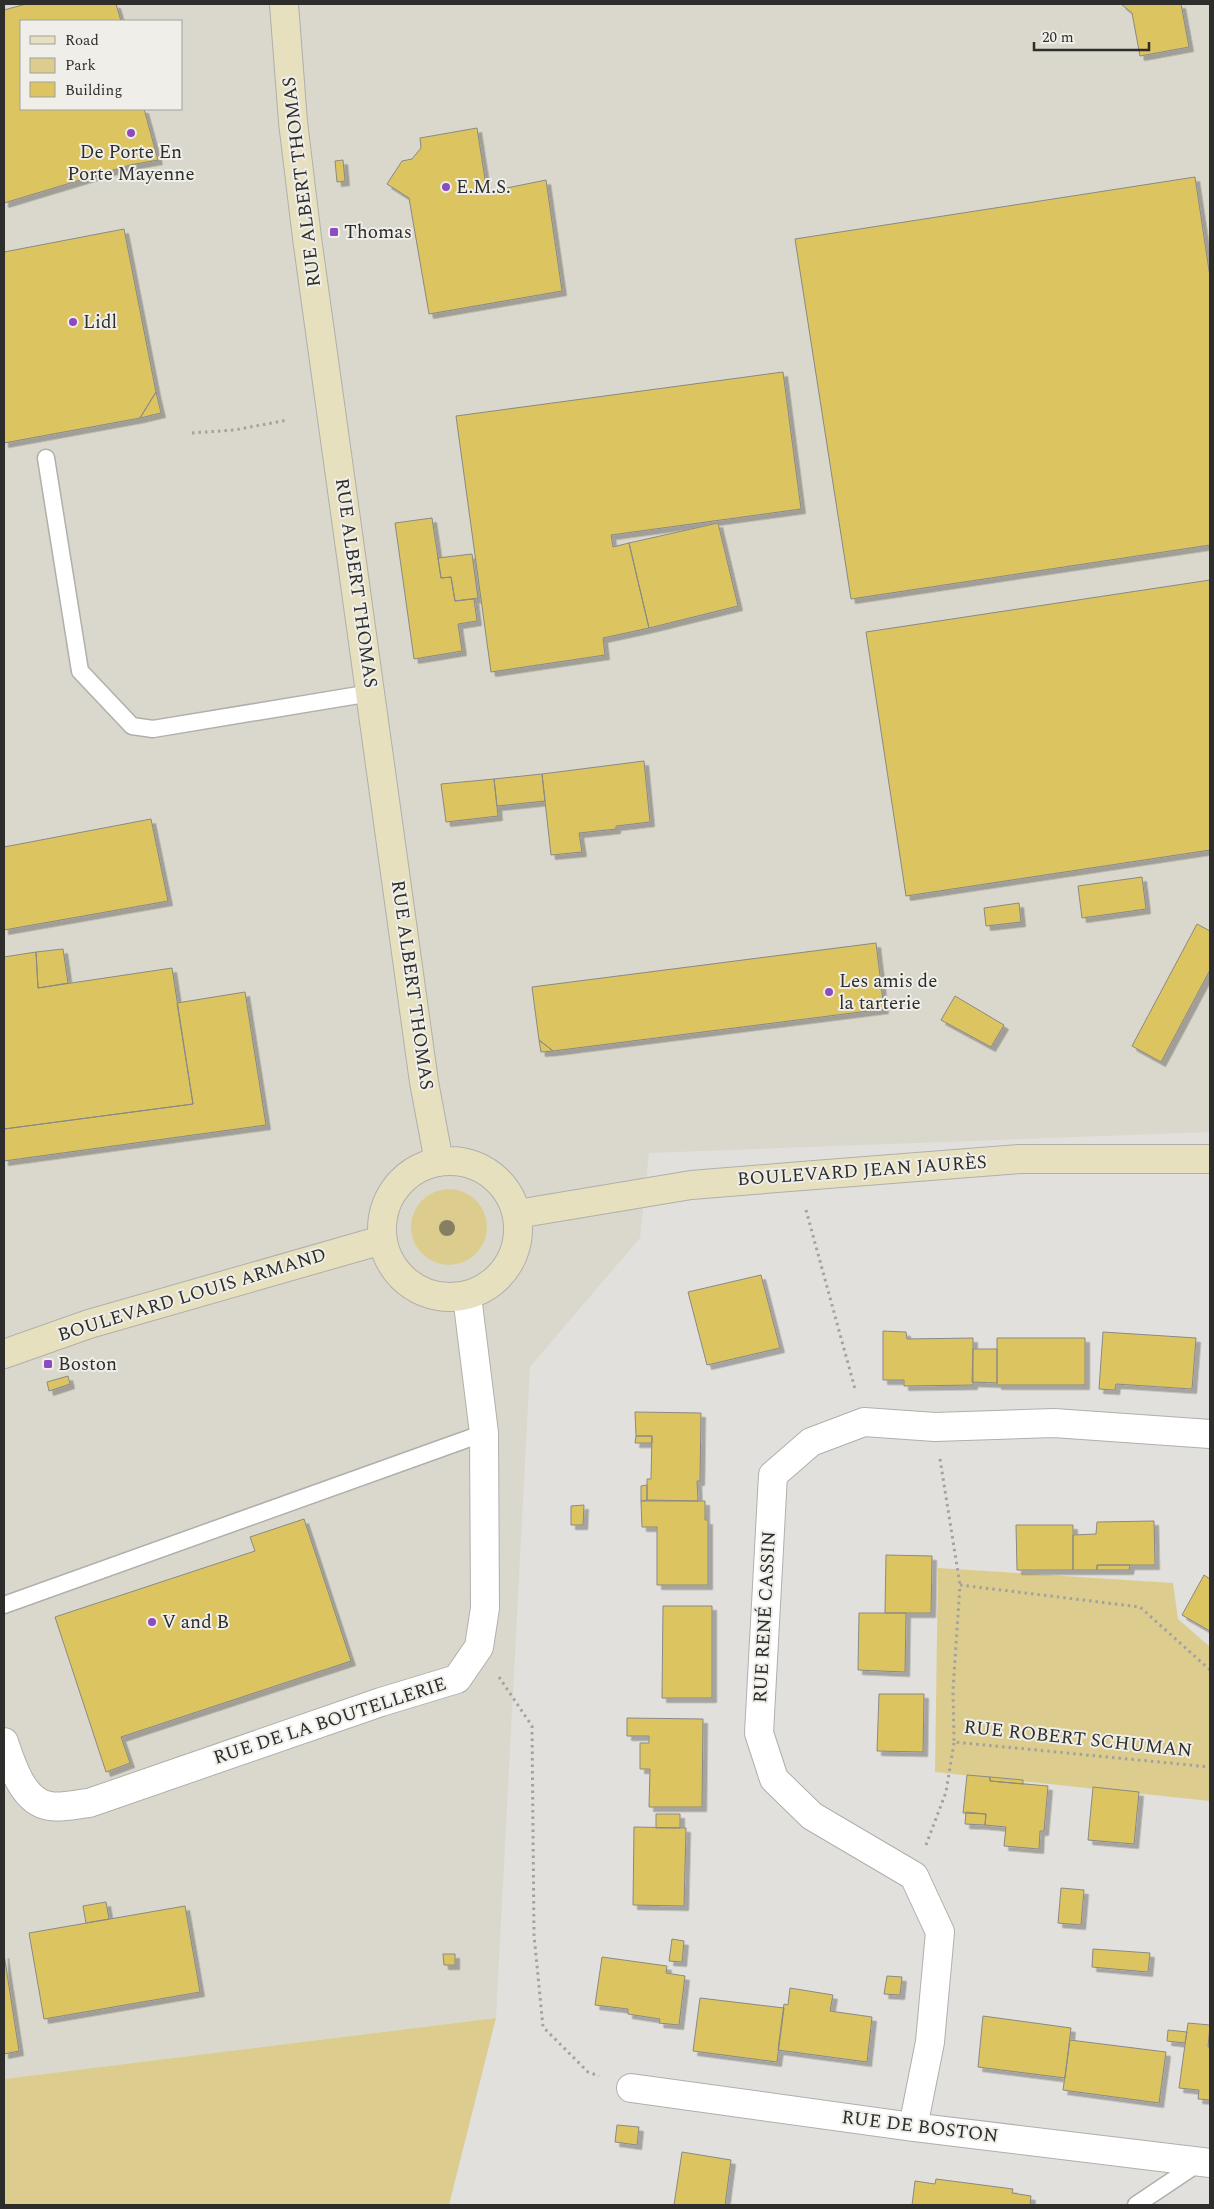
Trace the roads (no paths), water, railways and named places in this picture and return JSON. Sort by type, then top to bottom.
[{"type":"main road","name":"RUE ALBERT THOMAS","points":[[284,4],[293,122],[307,238],[424,1082],[439,1162]]},
{"type":"main road","name":"BOULEVARD JEAN JAURÈS","points":[[517,1214],[691,1185],[802,1176],[1020,1160],[1210,1159]]},
{"type":"main road","points":[[439,1162],[460,1162],[479,1167],[490,1175],[509,1195],[517,1214],[518,1235],[513,1255],[506,1267],[486,1287],[468,1296],[444,1298],[422,1292],[403,1280],[389,1262],[382,1240],[382,1219],[388,1198],[407,1177],[419,1168],[439,1162]]},
{"type":"main road","name":"BOULEVARD LOUIS ARMAND","points":[[4,1354],[88,1324],[382,1240]]},
{"type":"street","name":"RUE DE LA BOUTELLERIE","points":[[4,1742],[17,1777],[28,1794],[48,1806],[89,1803],[381,1702],[457,1679],[479,1647],[485,1608],[484,1433],[468,1296]]},
{"type":"street","name":"RUE RENÉ CASSIN","points":[[913,2128],[930,2042],[940,1932],[914,1876],[812,1816],[774,1779],[759,1733],[773,1474],[812,1442],[864,1422],[935,1426],[1054,1423],[1210,1434]]},
{"type":"street","name":"RUE DE BOSTON","points":[[630,2088],[913,2128],[1205,2162]]},
{"type":"lane","points":[[46,458],[80,671],[132,726],[153,729],[371,693]]},
{"type":"lane","points":[[4,1605],[484,1433]]},
{"type":"lane","points":[[1136,2205],[1205,2162]]},
{"type":"place","name":"De Porte En Porte Mayenne","points":[[131,133]]},
{"type":"place","name":"E.M.S.","points":[[446,187]]},
{"type":"place","name":"Thomas","points":[[334,232]]},
{"type":"place","name":"Lidl","points":[[73,322]]},
{"type":"place","name":"Les amis de la tarterie","points":[[829,992]]},
{"type":"place","name":"Boston","points":[[48,1364]]},
{"type":"place","name":"V and B","points":[[152,1622]]}]
